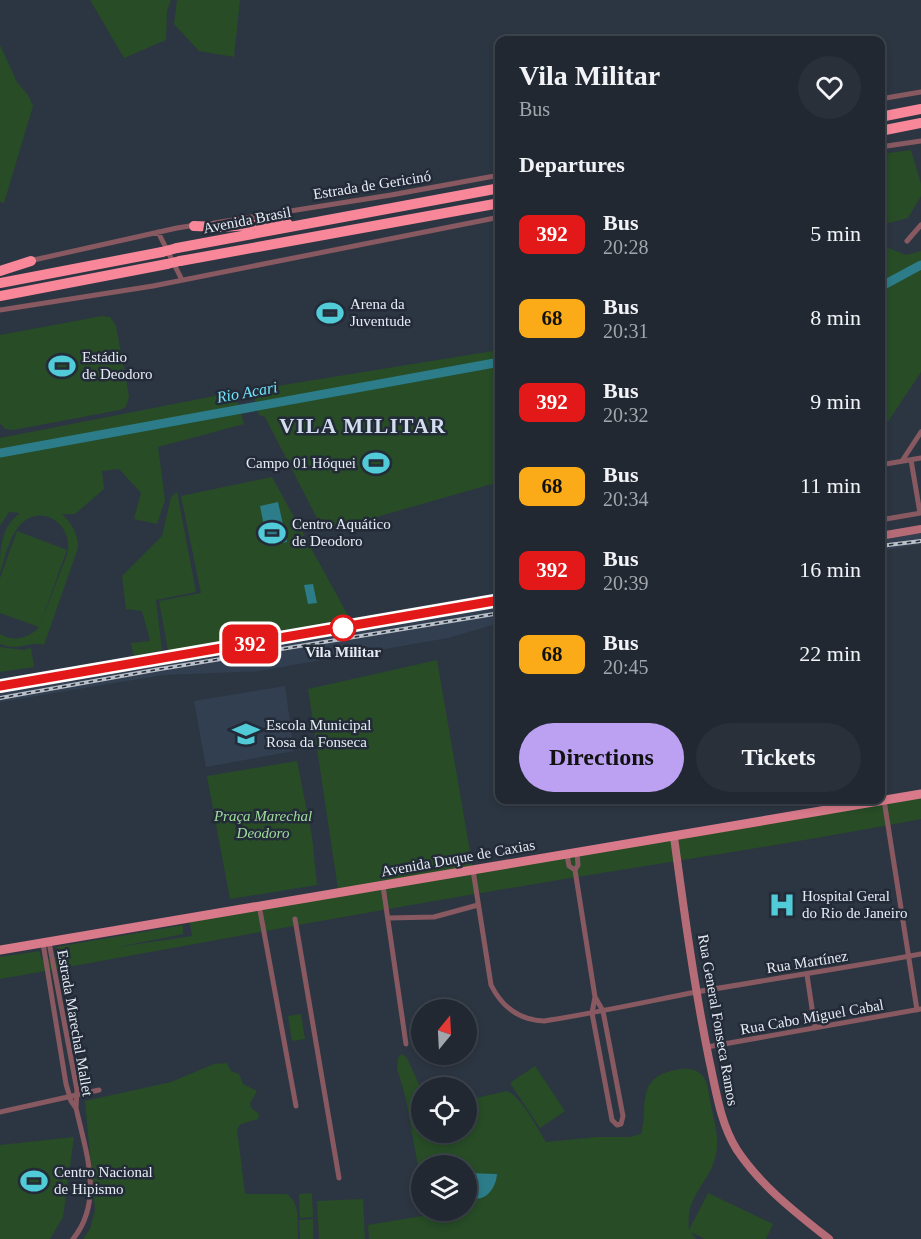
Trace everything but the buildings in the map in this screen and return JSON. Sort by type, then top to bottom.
[{"type":"highway","points":[[885,116],[921,109]]},
{"type":"highway","points":[[885,130],[921,123]]},
{"type":"highway","name":"Avenida Brasil","points":[[0,283],[495,189]]},
{"type":"highway","name":"Avenida Brasil","points":[[0,296],[495,204]]},
{"type":"highway","points":[[194,226],[220,228],[269,223],[314,223]]},
{"type":"highway","points":[[0,271],[30,261]]},
{"type":"main road","name":"Avenida Duque de Caxias","points":[[885,800],[921,794]]},
{"type":"main road","name":"Avenida Duque de Caxias","points":[[0,950],[861,804]]},
{"type":"street","points":[[885,98],[921,92]]},
{"type":"street","points":[[885,146],[921,141]]},
{"type":"street","name":"Estrada de Gericinó","points":[[0,265],[30,261],[158,232],[495,176]]},
{"type":"street","points":[[0,310],[182,280],[495,218]]},
{"type":"street","points":[[907,241],[921,225]]},
{"type":"street","points":[[158,232],[182,280]]},
{"type":"street","points":[[902,461],[921,432]]},
{"type":"street","points":[[885,464],[921,458]]},
{"type":"street","points":[[885,519],[920,513],[911,460]]},
{"type":"street","points":[[885,535],[921,529]]},
{"type":"street","points":[[0,686],[495,601]]},
{"type":"street","points":[[885,804],[919,1010]]},
{"type":"street","name":"Rua General Fonseca Ramos","points":[[674,837],[697,992],[720,1111],[736,1149],[754,1173],[776,1196],[829,1239]]},
{"type":"street","points":[[572,854],[569,866],[575,870]]},
{"type":"street","points":[[572,854],[578,865],[575,870],[595,997],[592,1013],[612,1120],[617,1125],[621,1124],[623,1116],[603,1011],[595,997]]},
{"type":"street","points":[[388,918],[434,917],[478,905],[473,870]]},
{"type":"street","points":[[383,886],[406,1044]]},
{"type":"street","points":[[259,905],[296,1106]]},
{"type":"street","name":"Rua Martínez","points":[[478,905],[491,985],[498,999],[526,1019],[543,1021],[921,954]]},
{"type":"street","points":[[295,919],[339,1178]]},
{"type":"street","name":"Estrada Marechal Mallet","points":[[46,942],[78,1096],[76,1108]]},
{"type":"street","name":"Estrada Marechal Mallet","points":[[46,942],[58,1031],[70,1098],[76,1108],[86,1155],[91,1199],[85,1222],[73,1239]]},
{"type":"street","points":[[807,975],[815,1028]]},
{"type":"street","name":"Rua Cabo Miguel Cabal","points":[[707,1047],[919,1010]]},
{"type":"street","points":[[58,1031],[66,1030]]},
{"type":"street","points":[[602,1068],[614,1066]]},
{"type":"street","points":[[0,1112],[99,1090]]},
{"type":"shaded area","points":[[921,533],[921,544],[885,550],[885,539]]},
{"type":"shaded area","points":[[495,607],[495,624],[448,638],[259,671],[163,675],[0,702],[0,692]]},
{"type":"shaded area","name":"Escola Municipal Rosa da Fonseca","points":[[285,686],[294,751],[206,767],[194,701]]},
{"type":"green space","points":[[90,0],[171,0],[167,11],[166,40],[124,58]]},
{"type":"green space","points":[[177,0],[240,0],[234,57],[199,51],[174,24]]},
{"type":"green space","points":[[0,45],[17,82],[28,95],[33,106],[4,203],[0,202]]},
{"type":"green space","points":[[911,150],[921,184],[921,196],[908,218],[885,224],[885,153]]},
{"type":"green space","points":[[885,247],[906,255],[921,251],[921,372],[885,426]]},
{"type":"green space","name":"Estádio de Deodoro","points":[[102,316],[110,317],[116,326],[129,396],[126,407],[13,430],[5,429],[0,423],[0,335]]},
{"type":"green space","points":[[495,351],[495,483],[324,532],[265,417],[259,415],[252,390]]},
{"type":"green space","points":[[235,392],[244,424],[158,447],[165,500],[157,524],[134,519],[141,493],[119,469],[102,471],[104,489],[75,514],[62,514],[74,529],[78,548],[44,645],[13,647],[0,644],[0,634],[10,638],[21,638],[39,627],[67,555],[68,544],[62,527],[55,520],[39,515],[30,518],[21,524],[13,535],[0,573],[2,540],[8,525],[20,513],[9,512],[0,526],[0,438]]},
{"type":"green space","points":[[272,477],[349,617],[168,651],[159,601],[201,593],[181,496]]},
{"type":"green space","points":[[177,492],[196,592],[156,600],[162,650],[134,658],[131,643],[150,641],[142,611],[126,609],[122,576],[162,536],[171,497]]},
{"type":"green space","points":[[17,531],[67,550],[39,627],[0,613],[0,578]]},
{"type":"green space","points":[[0,647],[23,650],[31,648],[34,667],[0,672]]},
{"type":"green space","points":[[437,660],[473,869],[856,804],[885,804],[885,799],[921,793],[921,819],[421,903],[0,979],[0,957],[39,951],[42,960],[58,957],[56,947],[183,925],[183,934],[118,947],[192,936],[189,917],[338,889],[308,689]]},
{"type":"green space","name":"Praça Marechal Deodoro","points":[[297,761],[312,836],[317,885],[230,899],[207,776]]},
{"type":"green space","points":[[301,1014],[305,1039],[292,1041],[288,1016]]},
{"type":"green space","points":[[402,1054],[407,1058],[416,1077],[411,1077],[411,1127],[397,1068],[398,1058]]},
{"type":"green space","points":[[227,1063],[231,1071],[239,1074],[243,1084],[257,1091],[250,1103],[251,1108],[259,1114],[258,1119],[241,1124],[237,1129],[245,1194],[287,1194],[296,1208],[298,1239],[83,1239],[90,1229],[95,1210],[85,1101],[171,1082],[214,1064]]},
{"type":"green space","points":[[535,1066],[565,1111],[540,1128],[510,1083]]},
{"type":"green space","points":[[674,1070],[695,1070],[704,1078],[708,1088],[716,1128],[717,1148],[713,1165],[694,1198],[689,1218],[689,1230],[708,1193],[773,1224],[766,1239],[705,1239],[691,1232],[696,1239],[369,1239],[368,1225],[411,1218],[411,1221],[477,1221],[477,1155],[416,1155],[414,1143],[477,1143],[477,1098],[507,1091],[524,1106],[546,1142],[597,1137],[629,1137],[641,1134],[646,1096],[652,1081]]},
{"type":"green space","name":"Centro Nacional de Hipismo","points":[[74,1137],[63,1217],[50,1239],[0,1239],[0,1145]]},
{"type":"green space","points":[[312,1193],[313,1217],[300,1218],[299,1194]]},
{"type":"green space","points":[[363,1199],[365,1239],[319,1239],[317,1201]]},
{"type":"green space","points":[[313,1219],[313,1239],[300,1239],[299,1220]]},
{"type":"water","points":[[278,502],[287,542],[268,546],[260,506]]},
{"type":"water","points":[[313,584],[317,603],[308,604],[304,585]]},
{"type":"water","points":[[477,1173],[497,1174],[488,1194],[478,1199]]},
{"type":"waterway","name":"Rio Acari","points":[[885,284],[921,265]]},
{"type":"waterway","name":"Rio Acari","points":[[0,453],[495,363]]},
{"type":"railway","points":[[885,545],[921,541]]},
{"type":"railway","points":[[0,698],[495,614]]},
{"type":"bus line","name":"392","points":[[0,686],[495,601]]},
{"type":"place","name":"Arena da Juventude","points":[[330,313]]},
{"type":"place","name":"Estádio de Deodoro","points":[[62,366]]},
{"type":"place","name":"Campo 01 Hóquei","points":[[376,463]]},
{"type":"place","name":"Centro Aquático de Deodoro","points":[[272,533]]},
{"type":"place","name":"Vila Militar","points":[[343,628]]},
{"type":"place","name":"Escola Municipal Rosa da Fonseca","points":[[246,734]]},
{"type":"place","name":"Hospital Geral do Rio de Janeiro","points":[[782,905]]},
{"type":"place","name":"Centro Nacional de Hipismo","points":[[34,1181]]},
{"type":"district","name":"VILA MILITAR","points":[[363,426]]}]
